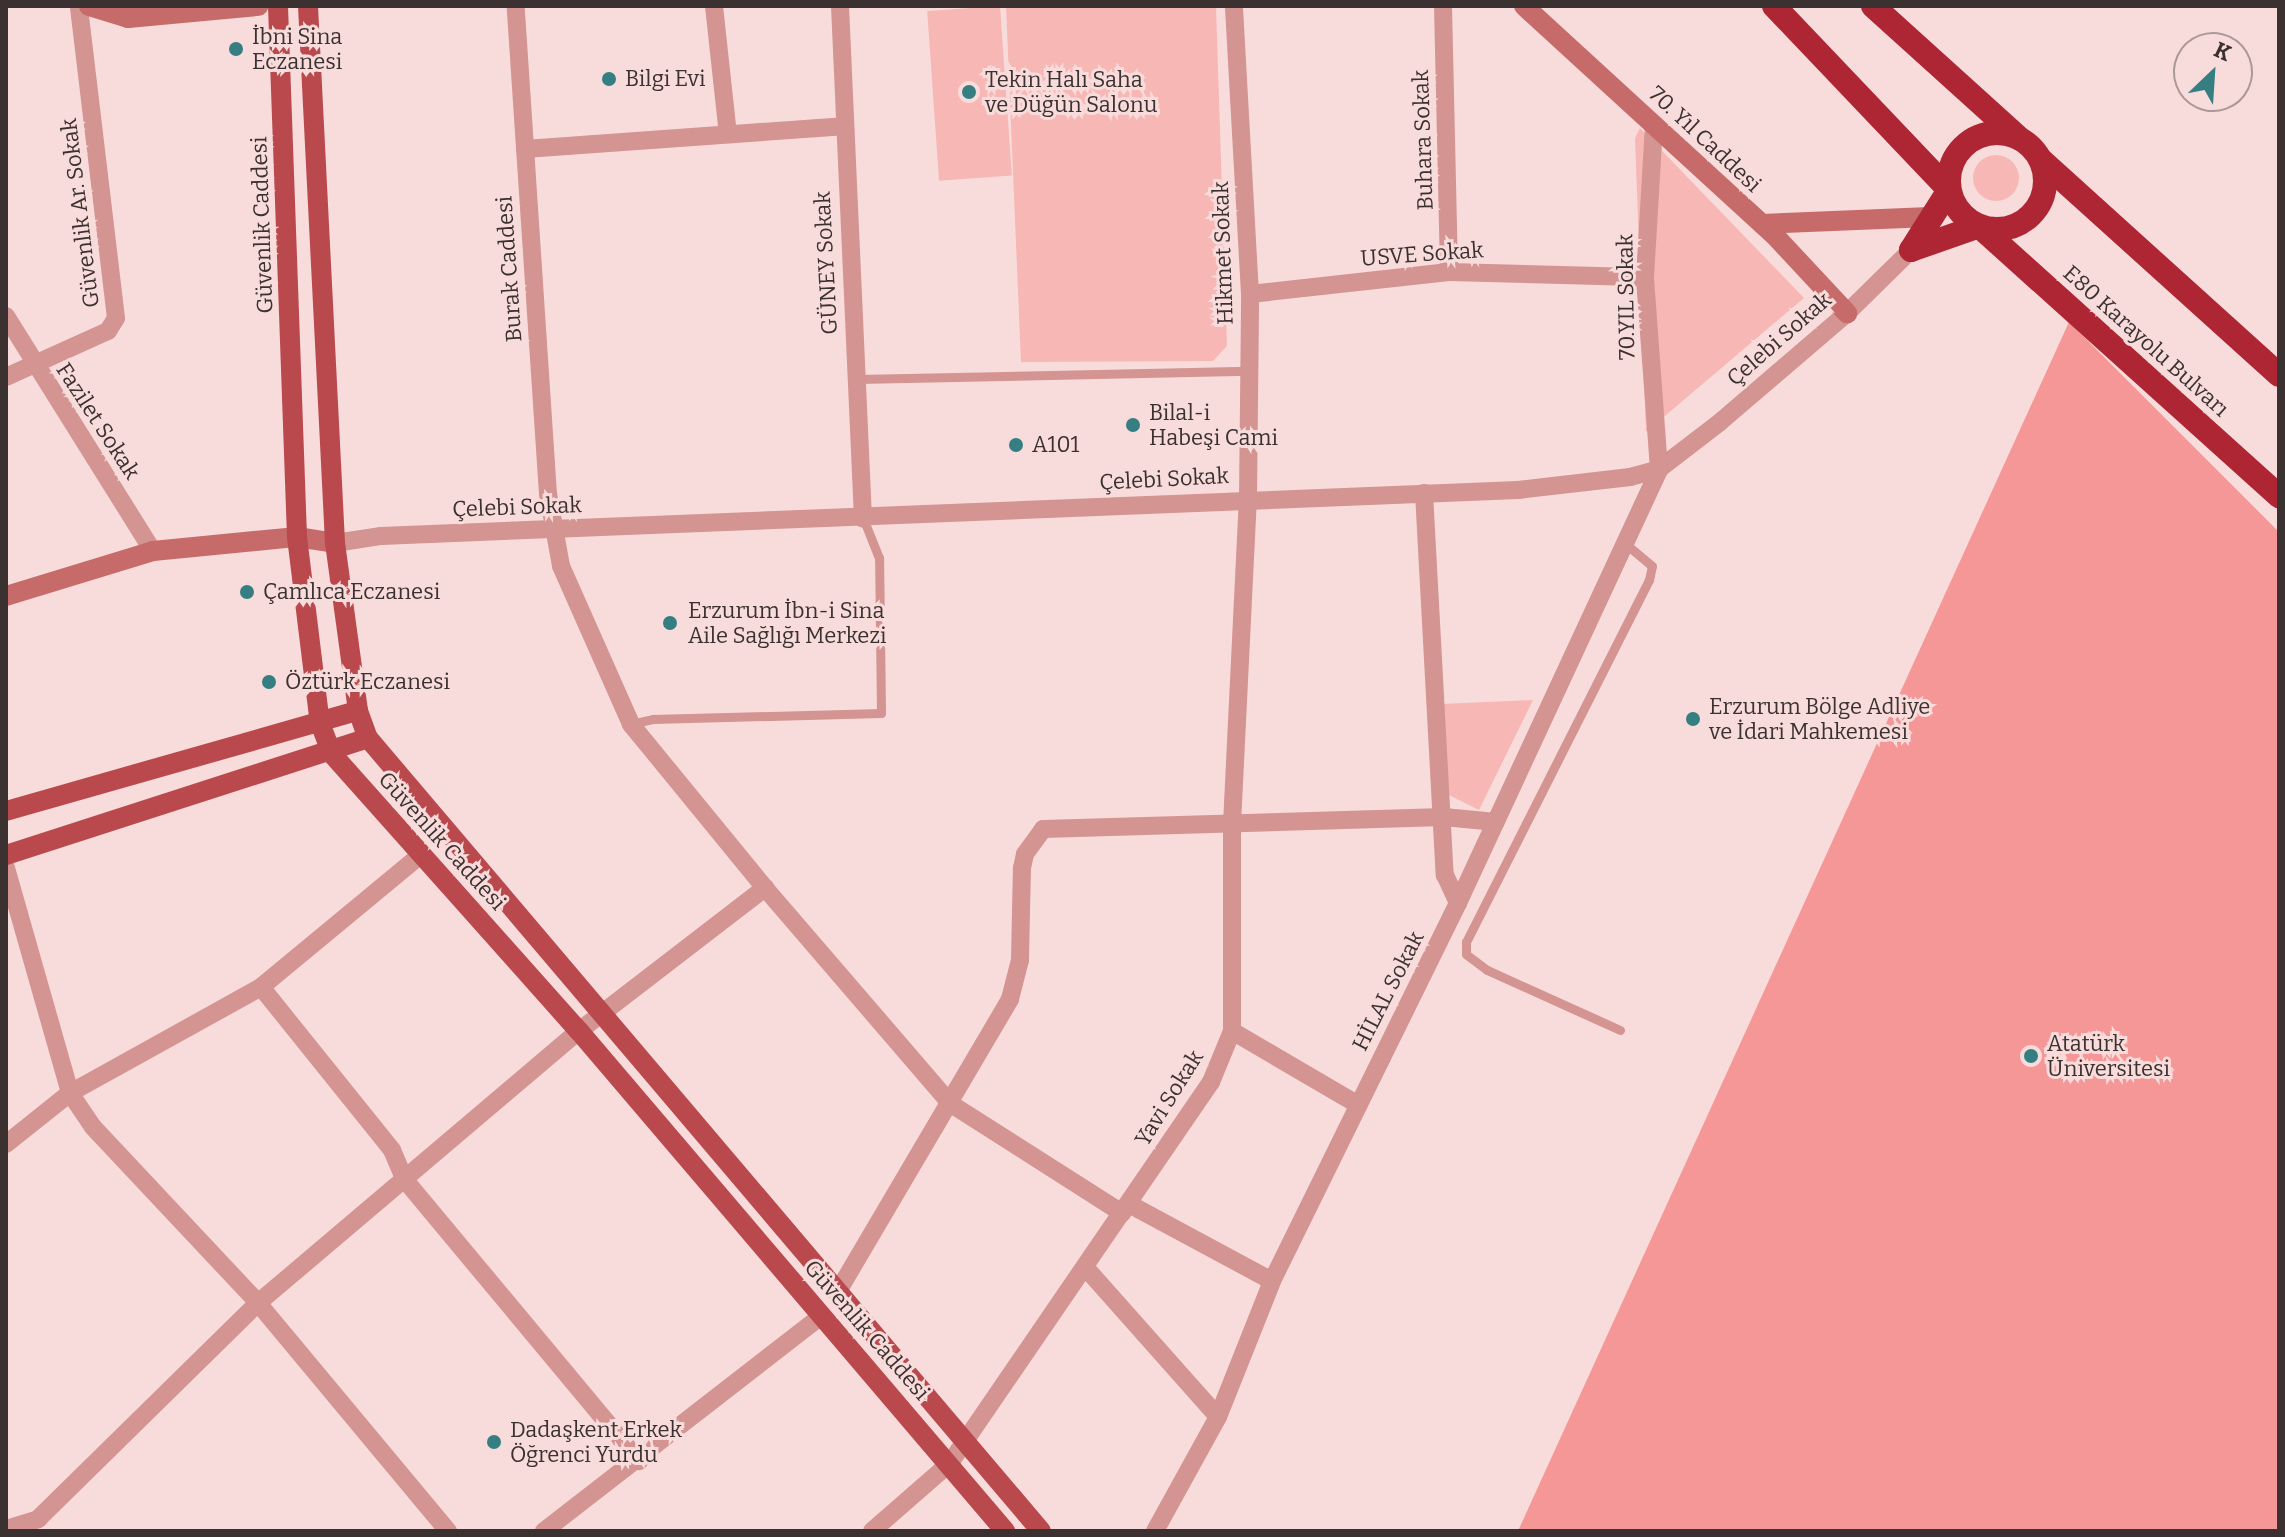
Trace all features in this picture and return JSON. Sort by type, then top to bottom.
[{"type":"highway","points":[[1774,6],[1949,190],[1965,217],[1979,226]]},
{"type":"highway","points":[[1873,6],[2279,375]]},
{"type":"highway","points":[[1911,250],[1949,190],[1949,174],[1962,147],[1989,133],[2019,138]]},
{"type":"highway","points":[[1911,250],[1979,226],[2012,227],[2038,208],[2046,176],[2041,160]]},
{"type":"highway","name":"E80 Karayolu Bulvarı","points":[[1979,226],[2279,496]]},
{"type":"main road","name":"Güvenlik Caddesi","points":[[278,6],[297,537],[320,723],[332,754],[579,1031],[1005,1531]]},
{"type":"main road","name":"Güvenlik Caddesi","points":[[308,6],[335,543],[358,711],[368,738],[1041,1531]]},
{"type":"main road","points":[[6,811],[358,711]]},
{"type":"main road","points":[[6,855],[332,754],[368,738]]},
{"type":"street","name":"Güvenlik Ar. Sokak","points":[[6,377],[108,331],[116,318],[79,6]]},
{"type":"street","points":[[89,6],[128,18],[258,6]]},
{"type":"street","name":"Burak Caddesi","points":[[516,6],[552,530],[571,592],[631,724],[765,888],[951,1104],[1126,1208],[1272,1281]]},
{"type":"street","points":[[714,6],[728,134]]},
{"type":"street","name":"GÜNEY Sokak","points":[[840,6],[863,518]]},
{"type":"street","name":"Hikmet Sokak","points":[[1234,6],[1250,294],[1248,499]]},
{"type":"street","name":"Buhara Sokak","points":[[1443,6],[1449,272]]},
{"type":"street","name":"70. Yıl Caddesi","points":[[1524,6],[1762,224],[1847,313]]},
{"type":"street","name":"70.YIL Sokak","points":[[1654,124],[1645,277],[1659,469]]},
{"type":"street","points":[[525,149],[843,126]]},
{"type":"street","points":[[1762,224],[1930,217]]},
{"type":"street","name":"Çelebi Sokak","points":[[335,543],[381,536],[1518,490],[1659,469],[1847,313],[1911,250]]},
{"type":"street","name":"USVE Sokak","points":[[1250,294],[1449,272],[1645,277]]},
{"type":"street","name":"Fazilet Sokak","points":[[6,316],[153,551]]},
{"type":"street","name":"HİLAL Sokak","points":[[1155,1531],[1218,1417],[1272,1281],[1458,903],[1659,469]]},
{"type":"street","points":[[1424,493],[1446,885],[1458,903]]},
{"type":"street","name":"Yavi Sokak","points":[[872,1531],[950,1463],[1211,1082],[1232,1031],[1232,824],[1248,499]]},
{"type":"street","points":[[6,596],[153,551],[297,537],[335,543]]},
{"type":"street","points":[[837,1293],[951,1104],[1017,980],[1022,868],[1025,854],[1043,829],[1444,817],[1496,822]]},
{"type":"street","points":[[6,1144],[70,1093],[261,987],[422,854]]},
{"type":"street","points":[[6,868],[70,1093],[116,1155],[258,1303],[448,1531]]},
{"type":"street","points":[[6,1529],[42,1525],[258,1303],[579,1031],[604,1015],[765,888]]},
{"type":"street","points":[[261,987],[392,1150],[405,1180],[639,1461]]},
{"type":"street","points":[[1232,1031],[1357,1104]]},
{"type":"street","points":[[1085,1267],[1218,1417]]},
{"type":"street","points":[[544,1531],[639,1461],[822,1315]]},
{"type":"lane","points":[[857,379],[1249,371]]},
{"type":"lane","points":[[631,724],[653,719],[881,713],[879,558],[863,518]]},
{"type":"lane","points":[[1620,1030],[1487,970],[1466,954],[1466,942],[1649,580],[1652,566],[1625,543]]},
{"type":"shaded area","name":"Tekin Halı Saha ve Düğün Salonu","points":[[1000,6],[1012,176],[939,181],[927,11]]},
{"type":"shaded area","points":[[1006,6],[1216,6],[1227,346],[1213,361],[1021,362]]},
{"type":"shaded area","points":[[1640,128],[1804,298],[1646,432],[1635,138]]},
{"type":"shaded area","points":[[1996,155],[2012,162],[2019,178],[2012,194],[1996,201],[1980,194],[1973,178],[1980,162]]},
{"type":"shaded area","name":"Atatürk Üniversitesi","points":[[2069,322],[2279,532],[2279,1531],[1518,1531]]},
{"type":"shaded area","points":[[1533,700],[1479,810],[1449,795],[1442,704]]},
{"type":"place","name":"İbni Sina Eczanesi","points":[[236,49]]},
{"type":"place","name":"Bilgi Evi","points":[[609,79]]},
{"type":"place","name":"Tekin Halı Saha ve Düğün Salonu","points":[[969,92]]},
{"type":"place","name":"Bilal-i Habeşi Cami","points":[[1133,425]]},
{"type":"place","name":"A101","points":[[1016,445]]},
{"type":"place","name":"Çamlıca Eczanesi","points":[[247,592]]},
{"type":"place","name":"Erzurum İbn-i Sina Aile Sağlığı Merkezi","points":[[670,623]]},
{"type":"place","name":"Öztürk Eczanesi","points":[[269,682]]},
{"type":"place","name":"Erzurum Bölge Adliye ve İdari Mahkemesi","points":[[1693,719]]},
{"type":"place","name":"Atatürk Üniversitesi","points":[[2031,1056]]},
{"type":"place","name":"Dadaşkent Erkek Öğrenci Yurdu","points":[[494,1442]]}]
